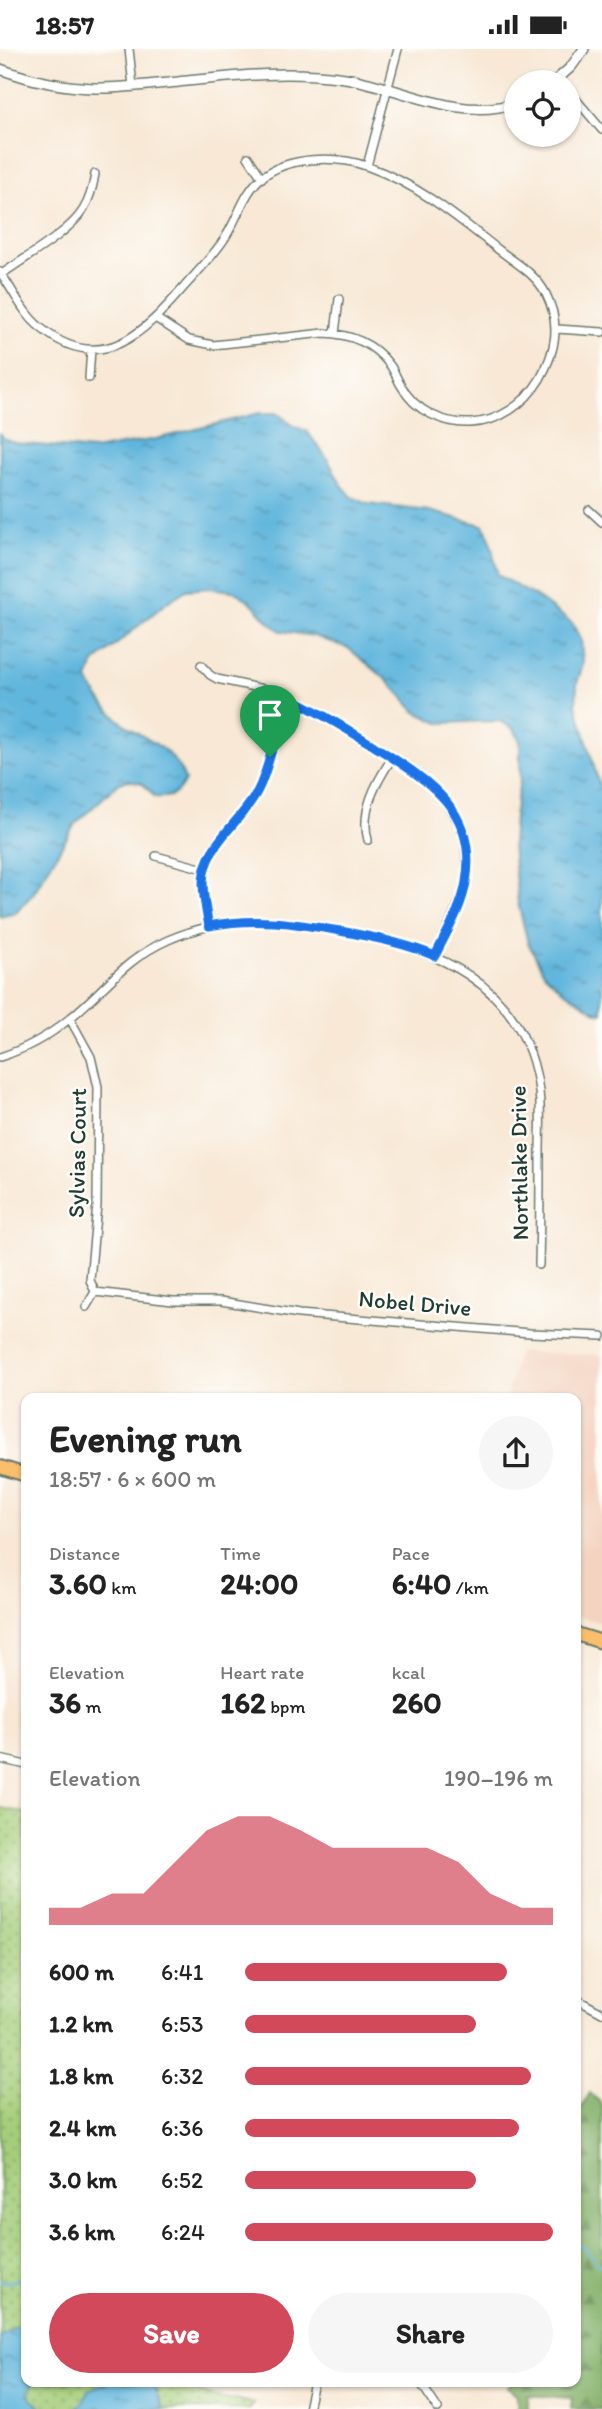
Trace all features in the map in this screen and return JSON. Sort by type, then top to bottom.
[{"type":"highway","points":[[0,1467],[21,1473]]},
{"type":"highway","points":[[581,1636],[602,1642]]},
{"type":"street","points":[[129,49],[133,86]]},
{"type":"street","points":[[367,166],[398,49]]},
{"type":"street","points":[[567,70],[584,49]]},
{"type":"street","points":[[0,69],[46,82],[94,88],[284,73],[344,78],[387,87],[456,108],[490,109],[504,106]]},
{"type":"street","points":[[581,105],[602,130]]},
{"type":"street","points":[[248,157],[262,178]]},
{"type":"street","points":[[95,174],[92,191],[78,218],[1,273],[31,319],[65,343],[91,349],[121,344],[134,338],[157,319],[226,237],[244,200],[262,178],[286,165],[328,160],[367,166],[410,186],[445,207],[535,278],[545,292],[556,329],[554,351],[547,367],[523,400],[509,412],[474,423],[458,423],[440,419],[424,410],[402,388],[381,354],[358,339],[335,334],[213,345],[189,340],[157,319]]},
{"type":"street","points":[[335,334],[339,299]]},
{"type":"street","points":[[556,329],[602,332]]},
{"type":"street","points":[[89,378],[91,349]]},
{"type":"street","points":[[589,510],[602,522]]},
{"type":"street","points":[[201,665],[209,675],[217,679],[268,690],[334,721],[436,789],[454,813],[465,840],[467,871],[463,894],[435,956]]},
{"type":"street","points":[[209,926],[204,895],[204,869],[216,845],[257,791],[265,774],[275,731],[287,697]]},
{"type":"street","points":[[368,840],[365,820],[368,807],[377,782],[392,758]]},
{"type":"street","points":[[156,856],[204,869]]},
{"type":"street","name":"Northlake Drive","points":[[0,1057],[33,1044],[70,1019],[110,979],[146,951],[176,936],[209,926],[244,920],[288,922],[396,941],[435,956],[477,981],[500,1003],[517,1028],[534,1065],[540,1109],[539,1265]]},
{"type":"street","name":"Sylvias Court","points":[[70,1019],[91,1057],[98,1087],[97,1205],[90,1280],[95,1292]]},
{"type":"street","points":[[86,1307],[95,1292]]},
{"type":"street","name":"Nobel Drive","points":[[95,1292],[173,1301],[207,1300],[299,1314],[530,1333],[602,1336]]},
{"type":"street","points":[[0,1759],[21,1764]]},
{"type":"street","points":[[581,2002],[602,2013]]},
{"type":"street","points":[[308,2409],[313,2387]]},
{"type":"street","points":[[423,2387],[438,2409]]},
{"type":"shaded area","points":[[518,1352],[602,1355],[602,1623],[581,1617],[581,1393],[507,1393]]},
{"type":"green space","points":[[0,1808],[21,1812],[21,2387],[190,2387],[210,2396],[254,2403],[250,2409],[0,2409]]},
{"type":"green space","points":[[590,2093],[602,2104],[602,2409],[571,2409],[572,2398],[528,2395],[528,2409],[517,2409],[517,2395],[508,2387],[581,2387],[581,2108]]},
{"type":"water","points":[[260,413],[277,413],[294,426],[307,431],[352,497],[368,504],[429,511],[483,525],[489,536],[498,575],[538,598],[572,623],[581,640],[583,663],[577,684],[576,704],[602,794],[602,1013],[562,990],[544,973],[528,943],[518,903],[512,846],[520,781],[520,741],[514,729],[500,721],[439,723],[416,712],[387,680],[348,648],[314,636],[281,631],[250,601],[233,591],[209,588],[186,590],[166,603],[94,663],[88,680],[101,701],[118,719],[172,758],[185,780],[180,789],[170,796],[155,797],[142,783],[128,780],[118,784],[75,824],[33,894],[15,913],[0,917],[0,434],[16,443],[93,450],[156,439]]},
{"type":"water","points":[[21,2324],[21,2387],[31,2387],[28,2391],[41,2409],[0,2409],[0,2337]]},
{"type":"water","points":[[96,2387],[154,2387],[163,2409],[75,2409],[83,2402],[88,2390]]},
{"type":"waterway","points":[[581,2245],[602,2265]]},
{"type":"waterway","points":[[0,2280],[21,2280]]},
{"type":"route","points":[[287,697],[334,721],[419,775],[442,796],[454,813],[465,840],[467,871],[459,905],[435,956],[396,941],[288,922],[244,920],[209,926],[204,895],[204,869],[216,845],[257,791],[270,757],[278,719],[287,697]]}]
